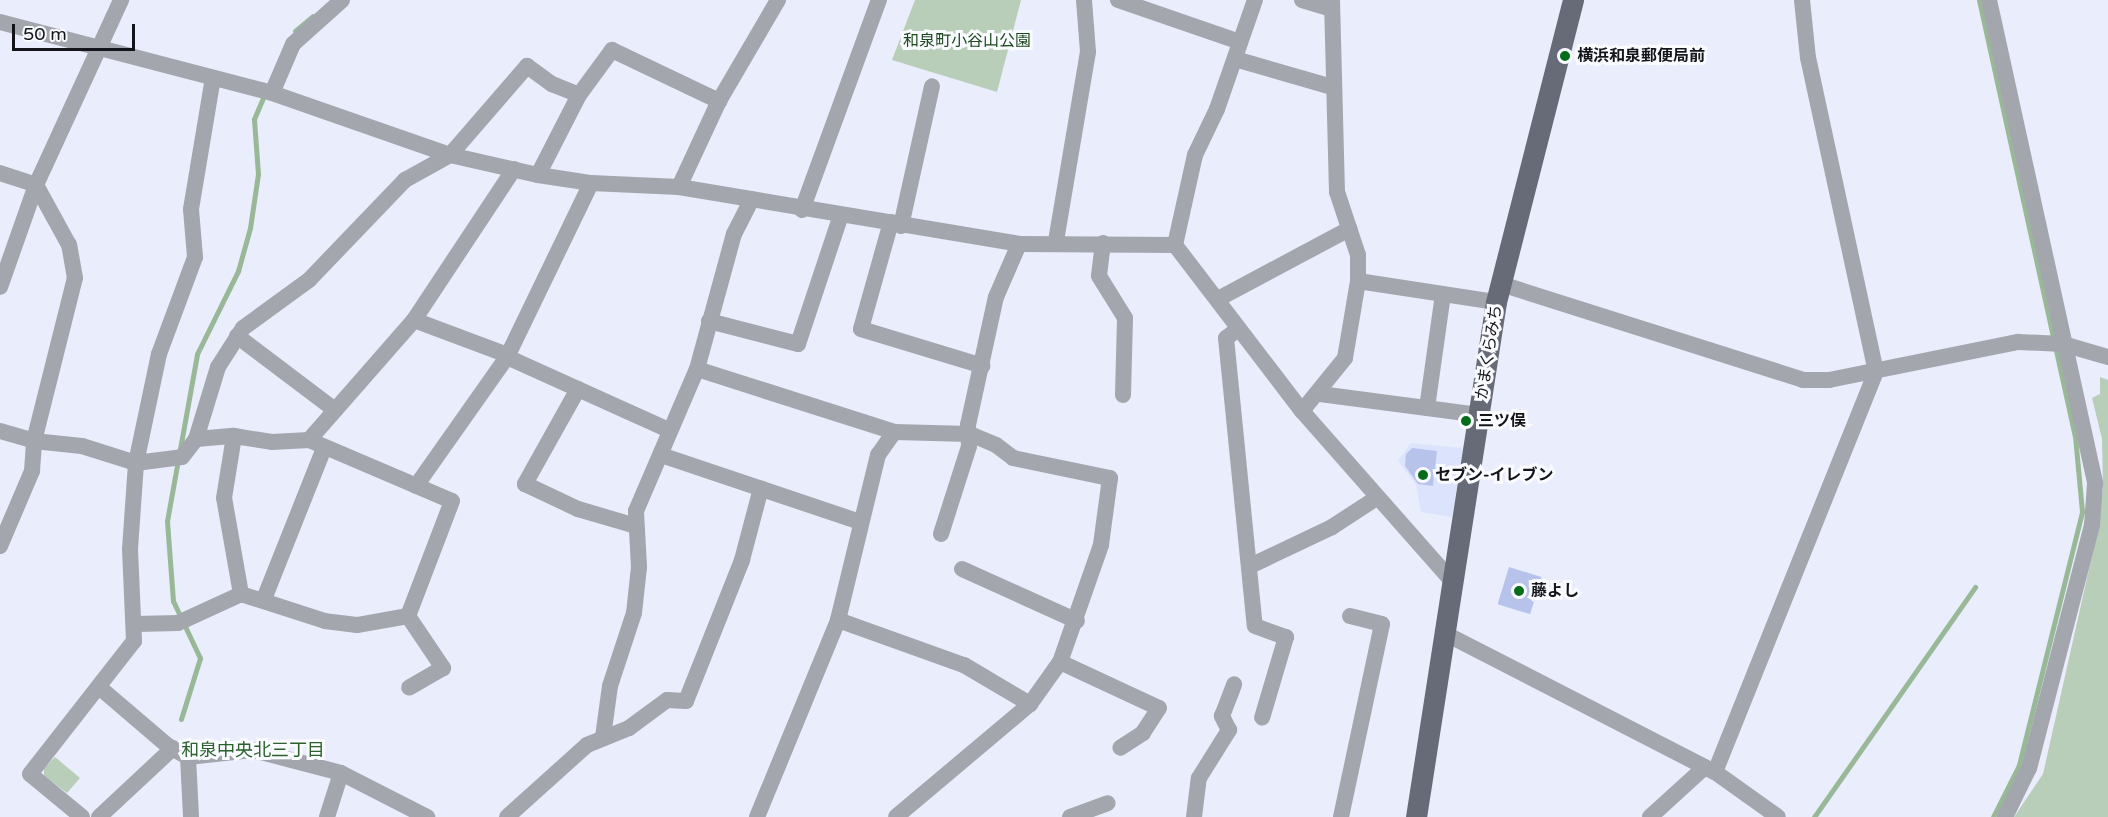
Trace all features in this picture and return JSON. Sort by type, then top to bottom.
[{"type":"main road","name":"かまくらみち","points":[[1416,817],[1498,293],[1573,0]]},
{"type":"street","points":[[0,287],[36,185],[101,51],[121,0]]},
{"type":"street","points":[[265,91],[293,44],[342,0]]},
{"type":"street","points":[[679,187],[719,102],[778,0]]},
{"type":"street","points":[[802,210],[879,0]]},
{"type":"street","points":[[1056,241],[1088,52],[1084,0]]},
{"type":"street","points":[[1118,0],[1240,42]]},
{"type":"street","points":[[1176,245],[1195,155],[1235,59],[1255,0]]},
{"type":"street","points":[[1302,0],[1331,4],[1337,192],[1358,255],[1358,280],[1345,358],[1320,394],[1302,411]]},
{"type":"street","points":[[1650,817],[1710,769],[1876,372],[1808,58],[1802,0]]},
{"type":"street","points":[[1989,0],[2062,344],[2090,450],[2092,525],[2029,768],[2004,817]]},
{"type":"street","points":[[0,22],[101,51],[265,91],[450,155],[538,174],[591,183],[679,187],[802,210],[1019,244],[1056,241],[1176,245]]},
{"type":"street","points":[[538,174],[579,95],[612,50],[719,102]]},
{"type":"street","points":[[1235,59],[1332,87]]},
{"type":"street","points":[[0,431],[34,441],[82,446],[136,463],[165,462],[182,458],[196,439],[218,367],[237,336],[309,280],[405,180],[450,155],[527,66],[552,84],[579,95]]},
{"type":"street","points":[[79,815],[30,774],[134,641],[136,624],[130,549],[136,463],[159,354],[195,257],[191,209],[213,78]]},
{"type":"street","points":[[932,86],[896,224],[861,329],[983,366]]},
{"type":"street","points":[[264,599],[317,444],[335,410],[414,321],[514,169]]},
{"type":"street","points":[[0,173],[36,185],[75,261],[34,441],[27,491],[0,546]]},
{"type":"street","points":[[416,486],[506,355],[531,311],[591,183]]},
{"type":"street","points":[[603,737],[610,686],[634,613],[636,511],[697,369],[734,234],[752,199]]},
{"type":"street","points":[[709,321],[798,344],[841,215]]},
{"type":"street","points":[[1218,298],[1349,229]]},
{"type":"street","points":[[1103,243],[1099,276],[1125,318],[1123,395]]},
{"type":"street","points":[[941,534],[970,434],[996,297],[1019,244]]},
{"type":"street","points":[[1176,245],[1302,411],[1375,499],[1453,582]]},
{"type":"street","points":[[1358,280],[1443,294],[1498,293],[1778,374],[1828,380],[1876,372],[1965,351],[2043,343],[2062,344],[2108,357]]},
{"type":"street","points":[[1427,408],[1443,294]]},
{"type":"street","points":[[414,321],[506,355],[669,430]]},
{"type":"street","points":[[1238,329],[1226,338],[1255,626],[1286,637],[1262,718]]},
{"type":"street","points":[[237,336],[335,410]]},
{"type":"street","points":[[697,369],[894,432],[970,434],[996,445],[1013,459],[1110,478],[1101,545],[1077,621],[1060,662],[1030,704],[896,817]]},
{"type":"street","points":[[578,389],[525,484],[578,509],[636,526]]},
{"type":"street","points":[[1320,394],[1479,415]]},
{"type":"street","points":[[757,817],[838,620],[878,455],[894,432]]},
{"type":"street","points":[[196,439],[234,436],[272,442],[317,444],[452,501],[408,616]]},
{"type":"street","points":[[234,436],[224,498],[241,594]]},
{"type":"street","points":[[661,455],[860,522]]},
{"type":"street","points":[[507,817],[587,745],[629,728],[667,700],[686,701],[742,560],[761,488]]},
{"type":"street","points":[[1250,566],[1332,527],[1375,499]]},
{"type":"street","points":[[962,569],[1077,621]]},
{"type":"street","points":[[136,624],[183,621],[241,594],[264,599],[325,621],[357,626],[408,616]]},
{"type":"street","points":[[408,616],[443,668],[409,688]]},
{"type":"street","points":[[1341,817],[1382,624],[1350,616]]},
{"type":"street","points":[[838,620],[964,665],[1030,704]]},
{"type":"street","points":[[1446,634],[1710,769],[1778,817]]},
{"type":"street","points":[[1060,662],[1160,708],[1143,733],[1120,748]]},
{"type":"street","points":[[1194,817],[1199,778],[1229,729],[1222,716],[1234,684]]},
{"type":"street","points":[[99,687],[166,744],[188,757],[253,750],[341,773],[427,817]]},
{"type":"street","points":[[99,817],[166,744]]},
{"type":"street","points":[[188,757],[191,817]]},
{"type":"street","points":[[327,817],[341,773]]},
{"type":"street","points":[[1070,817],[1108,802]]},
{"type":"shaded area","points":[[1411,443],[1463,448],[1452,517],[1421,512],[1416,484],[1398,461]]},
{"type":"green space","name":"和泉町小谷山公園","points":[[915,0],[1021,0],[997,92],[892,60]]},
{"type":"green space","points":[[2100,377],[2108,380],[2108,817],[2014,817],[2043,774],[2096,538],[2103,488],[2102,439],[2092,398],[2100,394]]},
{"type":"green space","points":[[55,757],[80,778],[67,793],[44,776],[44,768]]},
{"type":"building","name":"セブン-イレブン","points":[[1412,448],[1437,451],[1433,486],[1418,484],[1405,466],[1406,454]]},
{"type":"building","name":"藤よし","points":[[1509,567],[1542,577],[1530,614],[1498,604]]},
{"type":"waterway","points":[[1979,0],[2075,436],[2082,512],[2019,765],[1993,817]]},
{"type":"waterway","points":[[295,31],[313,16]]},
{"type":"waterway","points":[[181,719],[200,658],[173,601],[167,521],[197,354],[238,271],[250,228],[258,174],[254,119],[265,93]]},
{"type":"waterway","points":[[1814,817],[1975,587]]},
{"type":"place","name":"横浜和泉郵便局前","points":[[1565,56]]},
{"type":"place","name":"三ツ俣","points":[[1466,421]]},
{"type":"place","name":"セブン-イレブン","points":[[1423,475]]},
{"type":"place","name":"藤よし","points":[[1519,591]]},
{"type":"district","name":"和泉中央北三丁目","points":[[253,750]]}]
